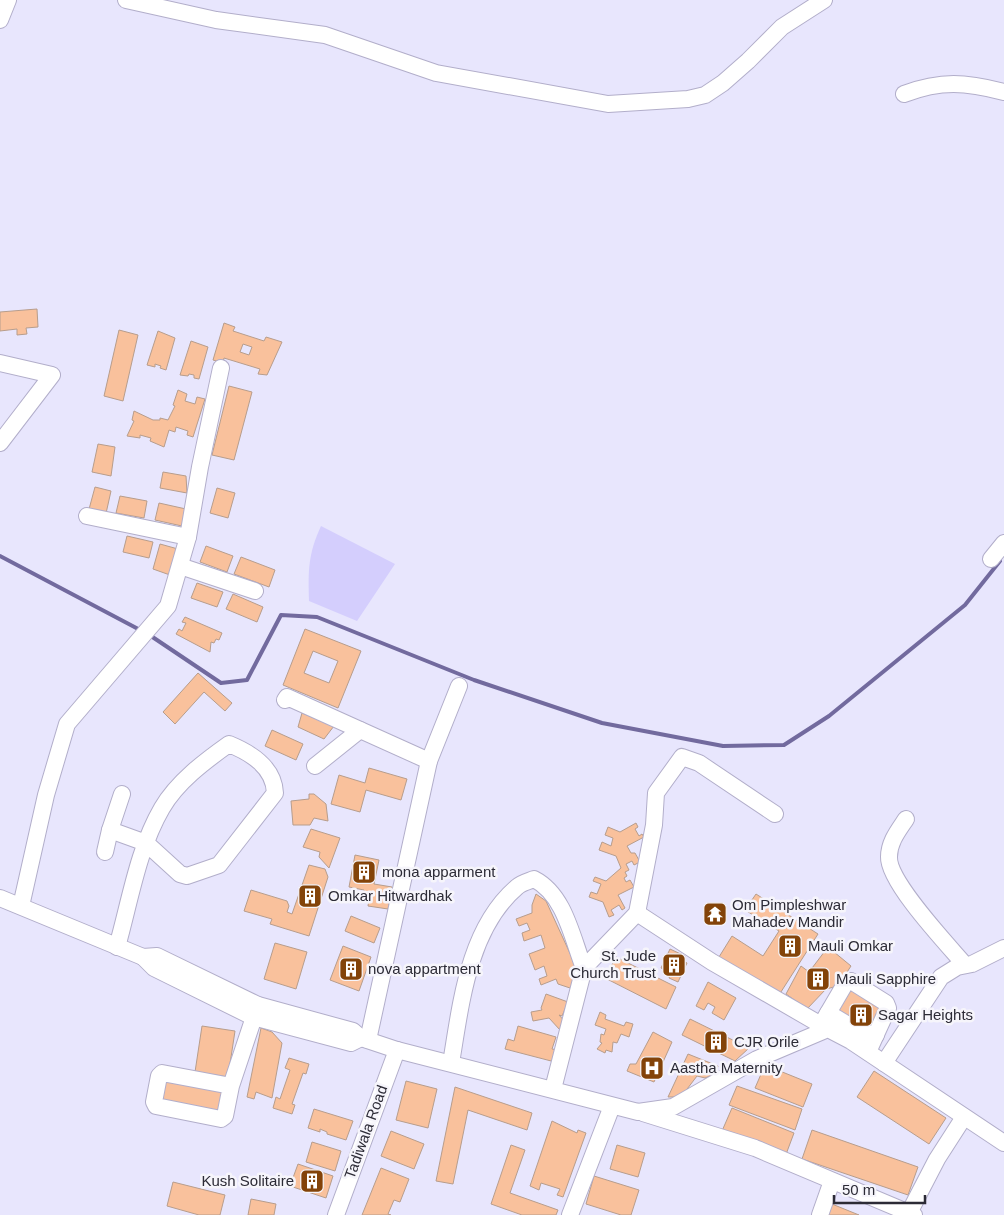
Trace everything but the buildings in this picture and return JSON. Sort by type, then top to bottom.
[{"type":"street","points":[[0,20],[8,0]]},
{"type":"street","points":[[126,0],[216,20],[325,35],[436,73],[608,104],[688,99],[705,95],[748,62],[782,27],[824,0]]},
{"type":"street","points":[[904,94],[924,86],[958,82],[1004,92]]},
{"type":"street","points":[[0,363],[52,375],[0,443]]},
{"type":"street","points":[[20,906],[46,795],[67,724],[168,606],[188,537],[220,368]]},
{"type":"street","points":[[86,516],[188,537]]},
{"type":"street","points":[[991,559],[1004,543]]},
{"type":"street","points":[[180,566],[255,591]]},
{"type":"street","points":[[365,1039],[429,761],[459,686]]},
{"type":"street","points":[[286,699],[429,761]]},
{"type":"street","points":[[315,766],[360,730]]},
{"type":"street","points":[[110,830],[146,843],[180,874],[187,876],[219,865],[275,793],[275,780],[252,754],[229,744],[198,766],[163,806],[146,843],[117,947]]},
{"type":"street","points":[[553,1089],[584,968],[637,913],[654,825],[656,793],[682,757],[699,763],[775,814]]},
{"type":"street","points":[[105,852],[122,794]]},
{"type":"street","points":[[906,819],[892,842],[888,858],[892,869],[917,910],[965,965]]},
{"type":"street","points":[[451,1063],[464,990],[480,942],[493,914],[518,886],[534,880],[547,886],[557,898],[584,968]]},
{"type":"street","points":[[0,898],[144,957],[154,968],[202,984],[255,1011],[294,1022],[350,1043],[365,1039],[398,1050],[638,1112],[755,1148],[832,1181],[887,1210],[912,1214],[937,1159],[964,1118]]},
{"type":"street","points":[[637,913],[712,962],[825,1022],[964,1118],[1002,1138]]},
{"type":"street","points":[[884,1063],[941,977],[957,967],[1004,948]]},
{"type":"street","points":[[638,1112],[673,1107],[825,1022],[846,984],[851,981],[886,1003],[888,1008],[868,1052]]},
{"type":"street","points":[[231,1086],[162,1073],[159,1076],[154,1102],[156,1106],[221,1119],[225,1116],[231,1086],[255,1011]]},
{"type":"street","points":[[825,1022],[876,1035]]},
{"type":"street","name":"Tadiwala Road","points":[[336,1215],[398,1050]]},
{"type":"street","points":[[570,1215],[612,1106]]},
{"type":"street","points":[[820,1215],[832,1181]]},
{"type":"shaded area","points":[[321,526],[395,564],[357,621],[309,601],[310,563]]},
{"type":"waterway","points":[[0,556],[142,631]]},
{"type":"waterway","points":[[148,634],[221,683],[247,680],[281,615],[317,617],[474,680],[602,723],[723,746],[784,745],[829,716],[965,605],[1000,561]]},
{"type":"place","name":"mona apparment","points":[[364,872]]},
{"type":"place","name":"Omkar Hitwardhak","points":[[310,896]]},
{"type":"place","name":"Om Pimpleshwar Mahadev Mandir","points":[[715,914]]},
{"type":"place","name":"Mauli Omkar","points":[[790,946]]},
{"type":"place","name":"St. Jude Church Trust","points":[[674,965]]},
{"type":"place","name":"nova appartment","points":[[351,969]]},
{"type":"place","name":"Mauli Sapphire","points":[[818,979]]},
{"type":"place","name":"Sagar Heights","points":[[861,1015]]},
{"type":"place","name":"CJR Orile","points":[[716,1042]]},
{"type":"place","name":"Aastha Maternity","points":[[652,1068]]},
{"type":"place","name":"Kush Solitaire","points":[[312,1181]]}]
